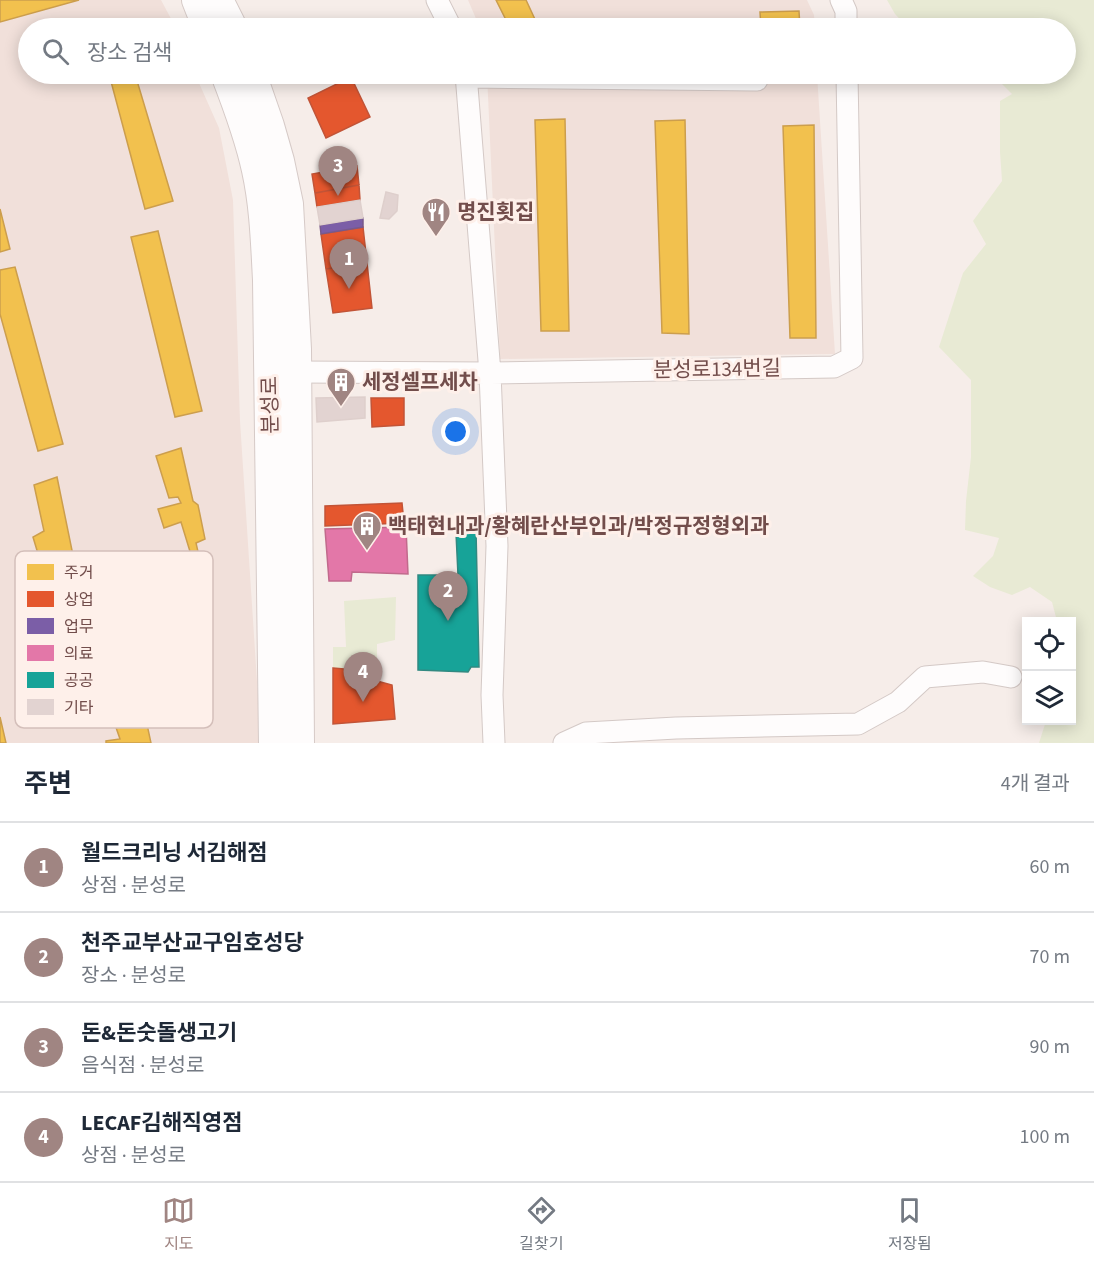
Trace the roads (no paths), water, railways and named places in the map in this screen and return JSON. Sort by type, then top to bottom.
[{"type":"main road","points":[[197,0],[204,18]]},
{"type":"main road","points":[[218,0],[227,18]]},
{"type":"main road","name":"분성로","points":[[230,84],[241,112],[257,169],[265,220],[268,280],[274,743]]},
{"type":"main road","name":"분성로","points":[[254,84],[279,161],[288,204],[296,372],[300,743]]},
{"type":"street","points":[[437,0],[446,18]]},
{"type":"street","points":[[841,0],[846,11],[846,18]]},
{"type":"street","points":[[467,84],[490,373],[496,546],[492,695],[494,743]]},
{"type":"street","name":"분성로134번길","points":[[296,372],[490,373],[834,367],[852,358],[847,84]]},
{"type":"street","points":[[564,743],[586,733],[676,728],[858,724],[898,702],[925,677],[983,672],[1011,677]]},
{"type":"place","name":"돈&돈숫돌생고기","points":[[338,196]]},
{"type":"place","name":"명진횟집","points":[[436,238]]},
{"type":"place","name":"월드크리닝 서김해점","points":[[349,289]]},
{"type":"place","name":"세정셀프세차","points":[[341,408]]},
{"type":"place","name":"백태현내과/황혜란산부인과/박정규정형외과","points":[[367,552]]},
{"type":"place","name":"천주교부산교구임호성당","points":[[448,621]]},
{"type":"place","name":"LECAF김해직영점","points":[[363,702]]}]
